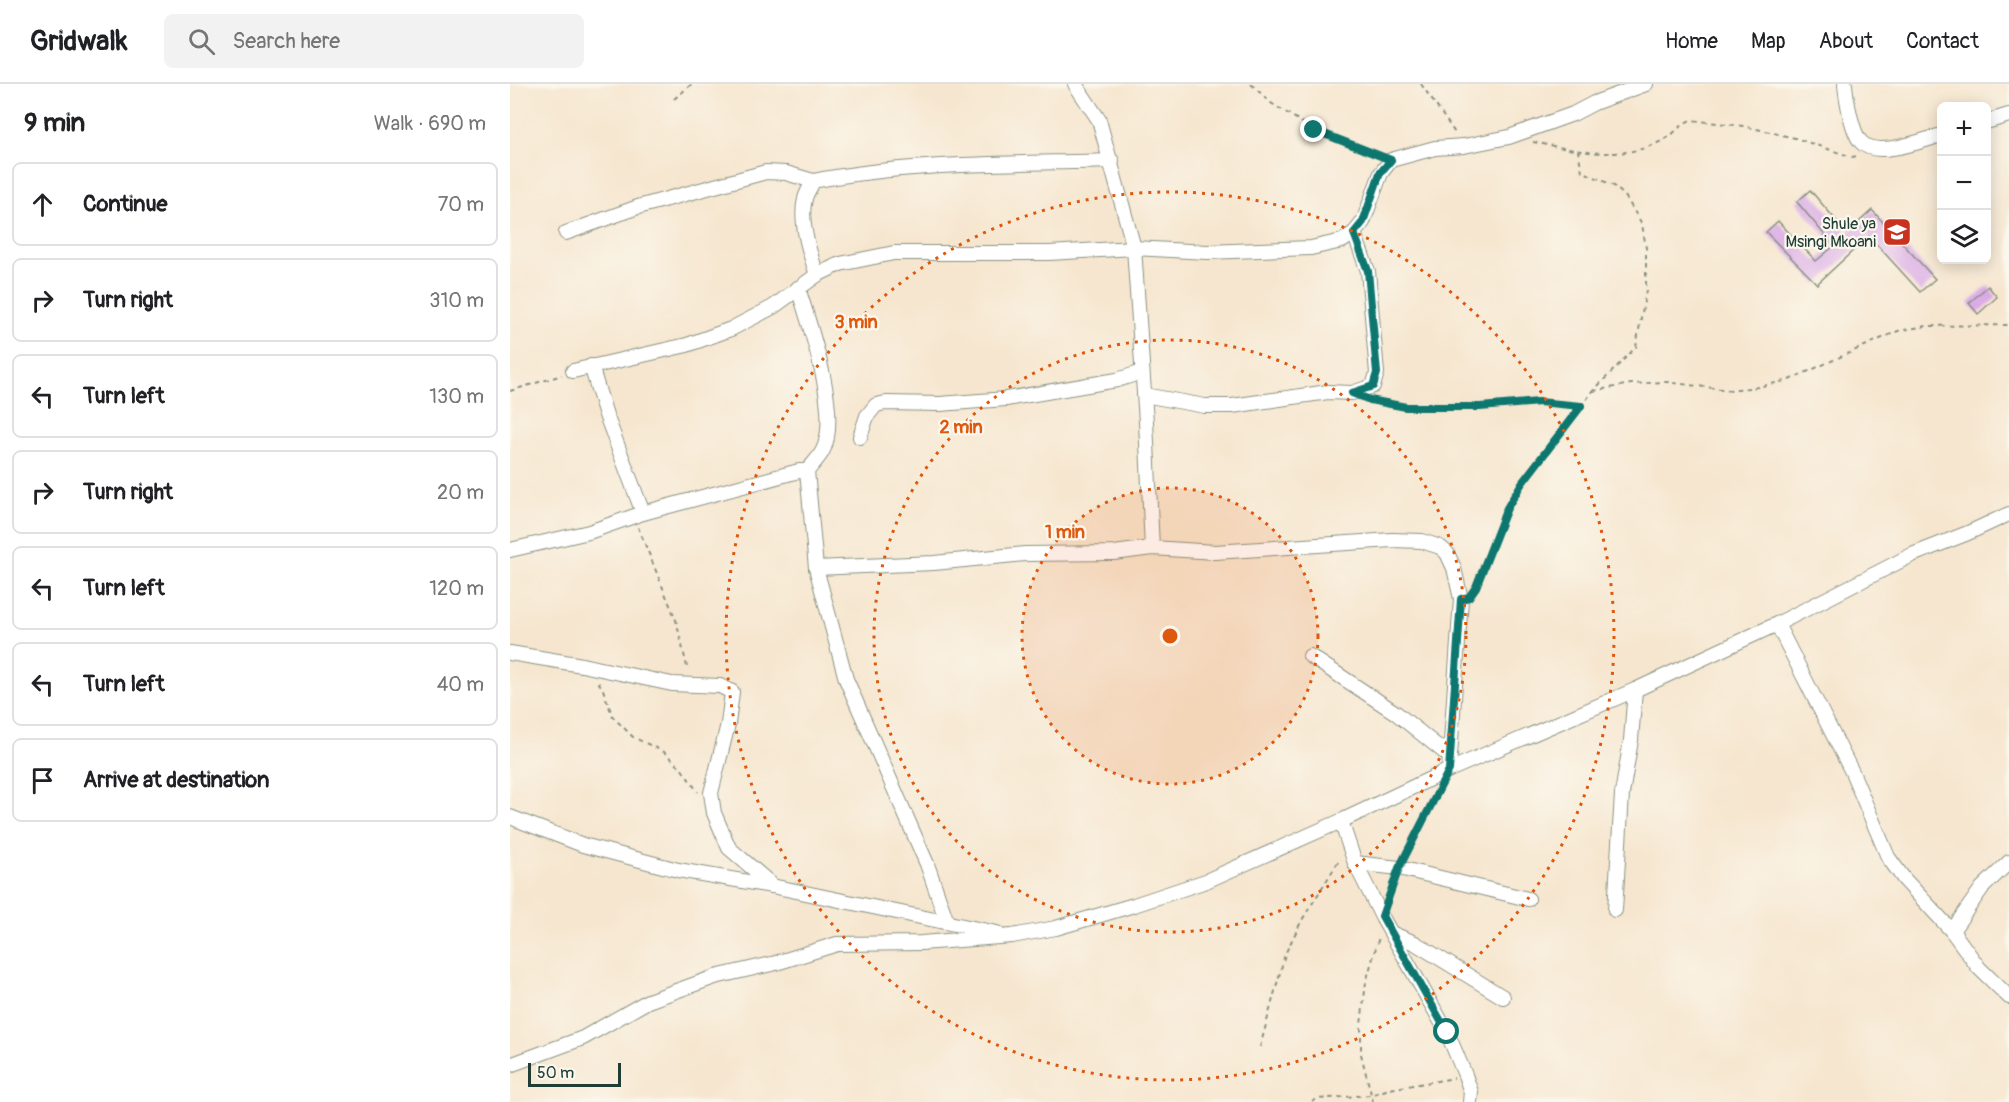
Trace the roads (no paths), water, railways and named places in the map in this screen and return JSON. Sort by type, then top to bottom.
[{"type":"street","points":[[1075,84],[1100,120],[1134,248],[1152,548]]},
{"type":"street","points":[[573,371],[659,352],[731,329],[773,307],[817,275],[840,264],[894,253],[1049,253],[1134,248],[1207,252],[1311,248],[1341,241],[1354,233],[1363,222],[1380,173],[1391,160],[1435,148],[1464,146],[1509,137],[1646,84]]},
{"type":"street","points":[[1845,84],[1851,120],[1860,142],[1873,149],[1899,147],[1937,136]]},
{"type":"street","points":[[1991,120],[2009,115]]},
{"type":"street","points":[[566,233],[638,207],[766,172],[786,172],[813,181],[846,175],[942,166],[1112,161]]},
{"type":"street","points":[[813,181],[805,198],[803,210],[808,246],[817,275]]},
{"type":"street","points":[[1144,395],[1176,402],[1223,406],[1328,392],[1352,393],[1373,386],[1377,373],[1368,271],[1354,233]]},
{"type":"street","points":[[798,288],[823,378],[828,411],[828,431],[823,452],[807,471],[816,568],[846,679],[927,864],[947,922]]},
{"type":"street","points":[[591,366],[639,515]]},
{"type":"street","points":[[860,437],[867,416],[876,405],[886,403],[940,404],[1006,399],[1118,380],[1142,372]]},
{"type":"street","points":[[510,550],[589,532],[639,515],[799,471],[807,471]]},
{"type":"street","points":[[510,1065],[583,1038],[657,998],[715,977],[776,963],[837,944],[921,943],[1012,936],[1056,928],[1206,881],[1341,822],[1449,770],[1635,690],[1777,624],[1912,555],[2009,514]]},
{"type":"street","points":[[816,568],[934,563],[1025,554],[1114,553],[1152,548],[1215,552],[1392,540],[1422,541],[1440,547],[1447,553],[1454,568],[1461,599],[1448,755],[1449,770]]},
{"type":"street","points":[[1777,624],[1852,772],[1888,858],[1904,879],[1952,931],[1978,968],[2009,998]]},
{"type":"street","points":[[510,653],[672,684],[720,686],[732,692],[728,724],[711,793],[714,813],[729,848],[772,886]]},
{"type":"street","points":[[1310,656],[1396,712],[1448,755]]},
{"type":"street","points":[[1615,910],[1622,794],[1631,740],[1635,690]]},
{"type":"street","points":[[510,817],[583,845],[678,870],[772,886],[1012,936]]},
{"type":"street","points":[[1341,822],[1355,863],[1447,1032],[1466,1075],[1471,1092],[1470,1102]]},
{"type":"street","points":[[1952,931],[1982,888],[2009,862]]},
{"type":"street","points":[[1355,863],[1399,868],[1528,899]]},
{"type":"street","points":[[1393,934],[1415,943],[1503,998]]},
{"type":"place","name":"Shule ya Msingi Mkoani","points":[[1897,232]]}]
